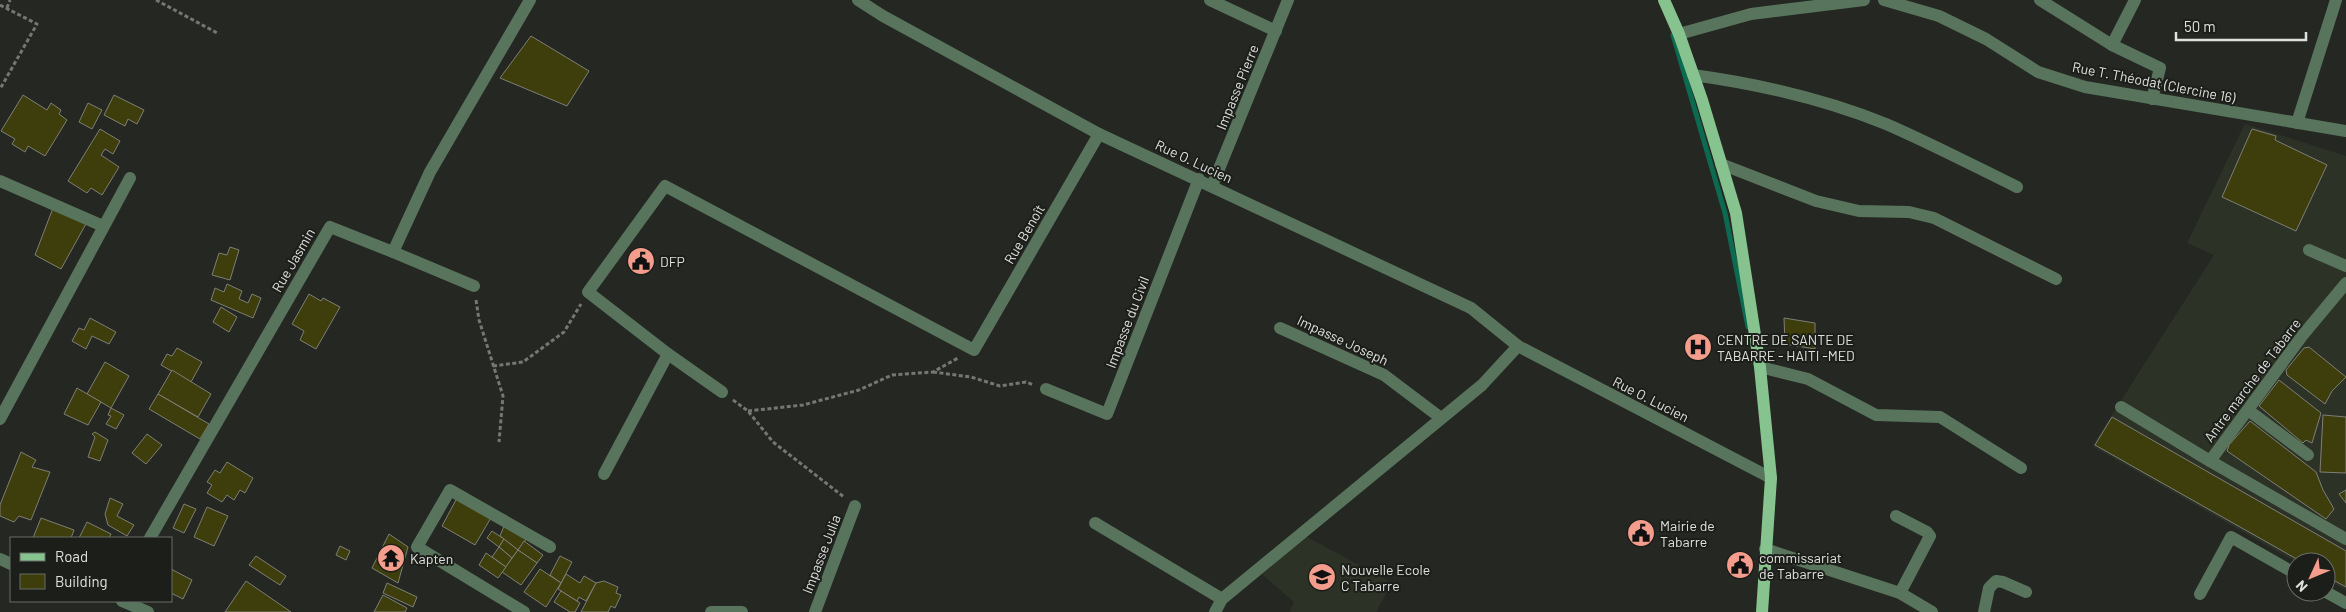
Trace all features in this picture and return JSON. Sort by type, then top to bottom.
[{"type":"main road","points":[[1664,0],[1679,34],[1693,75],[1736,212],[1760,367],[1771,478],[1762,612]]},
{"type":"street","points":[[474,286],[393,252],[430,172],[530,0]]},
{"type":"street","name":"Rue O. Lucien","points":[[858,0],[883,16],[1099,134],[1199,179],[1471,308],[1518,346],[1771,478]]},
{"type":"street","points":[[1210,0],[1276,31]]},
{"type":"street","name":"Impasse Pierre","points":[[1212,186],[1288,0]]},
{"type":"street","points":[[1679,34],[1751,14],[1864,0]]},
{"type":"street","name":"Rue T. Théodat (Clercine 16)","points":[[1884,0],[1939,16],[1986,39],[2038,72],[2084,87],[2346,131]]},
{"type":"street","points":[[2040,0],[2112,45],[2160,68],[2152,98]]},
{"type":"street","points":[[2112,45],[2135,0]]},
{"type":"street","points":[[2297,123],[2336,0]]},
{"type":"street","points":[[1693,75],[1745,82],[1824,103],[1886,124],[2017,187]]},
{"type":"street","name":"Rue Benoît","points":[[974,350],[1099,134]]},
{"type":"street","points":[[1722,164],[1816,201],[1859,211],[1909,212],[1934,218],[2056,278]]},
{"type":"street","points":[[0,419],[130,178]]},
{"type":"street","name":"Impasse du Civil","points":[[1046,388],[1107,414],[1199,179]]},
{"type":"street","points":[[0,181],[103,226]]},
{"type":"street","points":[[722,392],[668,354],[588,292],[665,186],[974,350]]},
{"type":"street","name":"Rue Jasmin","points":[[151,537],[330,227],[393,252]]},
{"type":"street","points":[[2309,250],[2346,266]]},
{"type":"street","name":"Antre marche de Tabarre","points":[[2121,407],[2210,461],[2302,336],[2346,283]]},
{"type":"street","name":"Impasse Joseph","points":[[1280,328],[1384,375],[1441,418]]},
{"type":"street","points":[[1215,612],[1222,599],[1482,385],[1518,346]]},
{"type":"street","points":[[604,474],[668,354]]},
{"type":"street","points":[[1760,367],[1808,379],[1876,415],[1940,417],[2020,468]]},
{"type":"street","points":[[2248,410],[2308,455]]},
{"type":"street","points":[[2210,461],[2346,539]]},
{"type":"street","points":[[524,612],[417,546],[450,490],[550,547]]},
{"type":"street","name":"Impasse Julia","points":[[815,612],[856,506]]},
{"type":"street","points":[[1896,516],[1927,532],[1930,536],[1900,593]]},
{"type":"street","points":[[1095,523],[1222,599]]},
{"type":"street","points":[[2200,594],[2231,537],[2286,568]]},
{"type":"street","points":[[1765,549],[1900,593],[1932,612]]},
{"type":"street","points":[[1984,612],[1989,588],[1996,581],[2026,592]]},
{"type":"street","points":[[124,602],[148,612]]},
{"type":"street","points":[[712,612],[742,612]]},
{"type":"path","points":[[7,8],[10,0]]},
{"type":"path","points":[[156,0],[219,34]]},
{"type":"path","points":[[0,4],[37,24],[0,89]]},
{"type":"path","points":[[474,286],[479,320],[503,396],[499,442]]},
{"type":"path","points":[[493,366],[523,362],[564,332],[588,292]]},
{"type":"path","points":[[933,372],[974,350]]},
{"type":"path","points":[[748,411],[803,405],[859,390],[892,375],[933,372],[971,377],[1000,386],[1026,382],[1046,388]]},
{"type":"path","points":[[722,392],[748,411],[773,442],[856,506]]},
{"type":"shaded area","points":[[2245,124],[2346,156],[2346,591],[2336,585],[2336,552],[2286,552],[2286,556],[2092,446],[2214,255],[2187,243]]},
{"type":"shaded area","name":"Nouvelle Ecole C Tabarre","points":[[1296,531],[1392,583],[1376,612],[1290,612],[1294,602],[1257,570]]},
{"type":"building","points":[[531,36],[589,71],[567,106],[500,78]]},
{"type":"building","points":[[23,95],[47,110],[51,103],[61,110],[59,114],[67,120],[45,156],[28,146],[25,152],[12,144],[15,139],[1,131]]},
{"type":"building","points":[[114,95],[144,110],[137,124],[128,119],[125,126],[104,115]]},
{"type":"building","points":[[88,103],[102,110],[92,129],[79,122]]},
{"type":"building","points":[[100,129],[120,141],[113,154],[105,149],[101,155],[119,167],[102,195],[91,188],[87,193],[68,181]]},
{"type":"building","points":[[2252,129],[2276,136],[2275,140],[2327,165],[2296,231],[2222,197]]},
{"type":"building","points":[[53,208],[87,222],[61,269],[35,255]]},
{"type":"building","points":[[230,247],[239,250],[230,280],[212,275],[219,253],[227,255]]},
{"type":"building","points":[[227,284],[242,291],[239,299],[248,303],[252,294],[261,298],[253,318],[211,300],[215,288],[224,292]]},
{"type":"building","points":[[309,294],[321,301],[323,298],[340,307],[316,349],[300,340],[304,331],[292,324]]},
{"type":"building","points":[[221,307],[237,317],[229,332],[213,322]]},
{"type":"building","points":[[90,318],[116,332],[109,344],[92,336],[86,349],[72,341],[79,328],[84,330]]},
{"type":"building","points":[[1784,318],[1815,323],[1815,349],[1785,344]]},
{"type":"building","points":[[2309,347],[2346,377],[2332,391],[2325,404],[2287,375],[2286,370],[2304,348]]},
{"type":"building","points":[[177,348],[202,362],[191,382],[161,365],[167,354],[172,356]]},
{"type":"building","points":[[105,362],[129,376],[111,408],[87,394]]},
{"type":"building","points":[[172,370],[211,394],[198,417],[158,394]]},
{"type":"building","points":[[2279,380],[2321,413],[2312,443],[2306,440],[2303,443],[2259,406]]},
{"type":"building","points":[[77,388],[101,402],[88,425],[64,414]]},
{"type":"building","points":[[158,394],[209,424],[200,439],[149,409]]},
{"type":"building","points":[[111,408],[124,415],[116,429],[106,424],[111,416],[108,415]]},
{"type":"building","points":[[2323,415],[2346,417],[2346,473],[2320,472]]},
{"type":"building","points":[[2112,417],[2346,551],[2346,587],[2336,582],[2336,552],[2286,553],[2095,445]]},
{"type":"building","points":[[2250,421],[2316,472],[2323,490],[2334,509],[2326,519],[2227,451],[2229,445]]},
{"type":"building","points":[[95,432],[108,440],[100,461],[88,457],[95,437],[92,434]]},
{"type":"building","points":[[147,434],[162,445],[146,464],[132,453]]},
{"type":"building","points":[[21,452],[36,460],[32,467],[50,472],[31,520],[19,516],[14,522],[0,516],[0,505]]},
{"type":"building","points":[[227,462],[253,478],[245,493],[240,490],[234,500],[227,495],[222,502],[207,493],[212,485],[207,482],[215,470],[220,473]]},
{"type":"building","points":[[2346,490],[2346,503],[2339,494]]},
{"type":"building","points":[[110,498],[123,504],[117,516],[134,525],[127,536],[108,525],[105,514]]},
{"type":"building","points":[[457,498],[492,516],[475,545],[442,526]]},
{"type":"building","points":[[184,504],[196,509],[184,533],[173,528]]},
{"type":"building","points":[[207,507],[228,516],[214,546],[194,537]]},
{"type":"building","points":[[41,518],[74,530],[71,537],[33,537]]},
{"type":"building","points":[[87,522],[111,534],[110,537],[80,537]]},
{"type":"building","points":[[504,526],[527,538],[518,550],[500,536]]},
{"type":"building","points":[[492,531],[504,539],[499,547],[487,538]]},
{"type":"building","name":"Kapten","points":[[389,534],[408,547],[398,583],[372,568]]},
{"type":"building","points":[[504,539],[518,550],[512,558],[499,547]]},
{"type":"building","points":[[524,541],[543,555],[537,563],[518,550]]},
{"type":"building","points":[[340,546],[350,551],[346,560],[336,555]]},
{"type":"building","points":[[499,547],[512,558],[506,567],[492,557]]},
{"type":"building","points":[[518,550],[537,563],[521,585],[502,572]]},
{"type":"building","points":[[486,553],[506,567],[498,578],[479,565]]},
{"type":"building","points":[[256,556],[286,576],[280,585],[249,565]]},
{"type":"building","points":[[560,556],[572,562],[561,583],[550,575]]},
{"type":"building","points":[[540,569],[561,583],[546,607],[524,592]]},
{"type":"building","points":[[172,570],[192,580],[183,599],[172,594]]},
{"type":"building","points":[[566,574],[580,583],[584,576],[596,583],[586,601],[579,597],[577,601],[558,589]]},
{"type":"building","points":[[246,581],[291,612],[225,612]]},
{"type":"building","points":[[604,581],[618,587],[616,593],[621,595],[615,608],[611,606],[608,612],[581,612],[596,583]]},
{"type":"building","points":[[387,583],[417,597],[413,607],[383,593]]},
{"type":"building","points":[[561,591],[580,603],[575,612],[570,612],[554,602]]},
{"type":"building","points":[[383,595],[407,608],[405,612],[374,612]]},
{"type":"waterway","points":[[1673,35],[1725,213],[1748,327]]},
{"type":"place","name":"DFP","points":[[641,261]]},
{"type":"place","name":"CENTRE DE SANTE DE TABARRE - HAITI -MED","points":[[1698,347]]},
{"type":"place","name":"Mairie de Tabarre","points":[[1641,533]]},
{"type":"place","name":"Kapten","points":[[391,558]]},
{"type":"place","name":"commissariat de Tabarre","points":[[1740,565]]},
{"type":"place","name":"Nouvelle Ecole C Tabarre","points":[[1322,577]]}]
